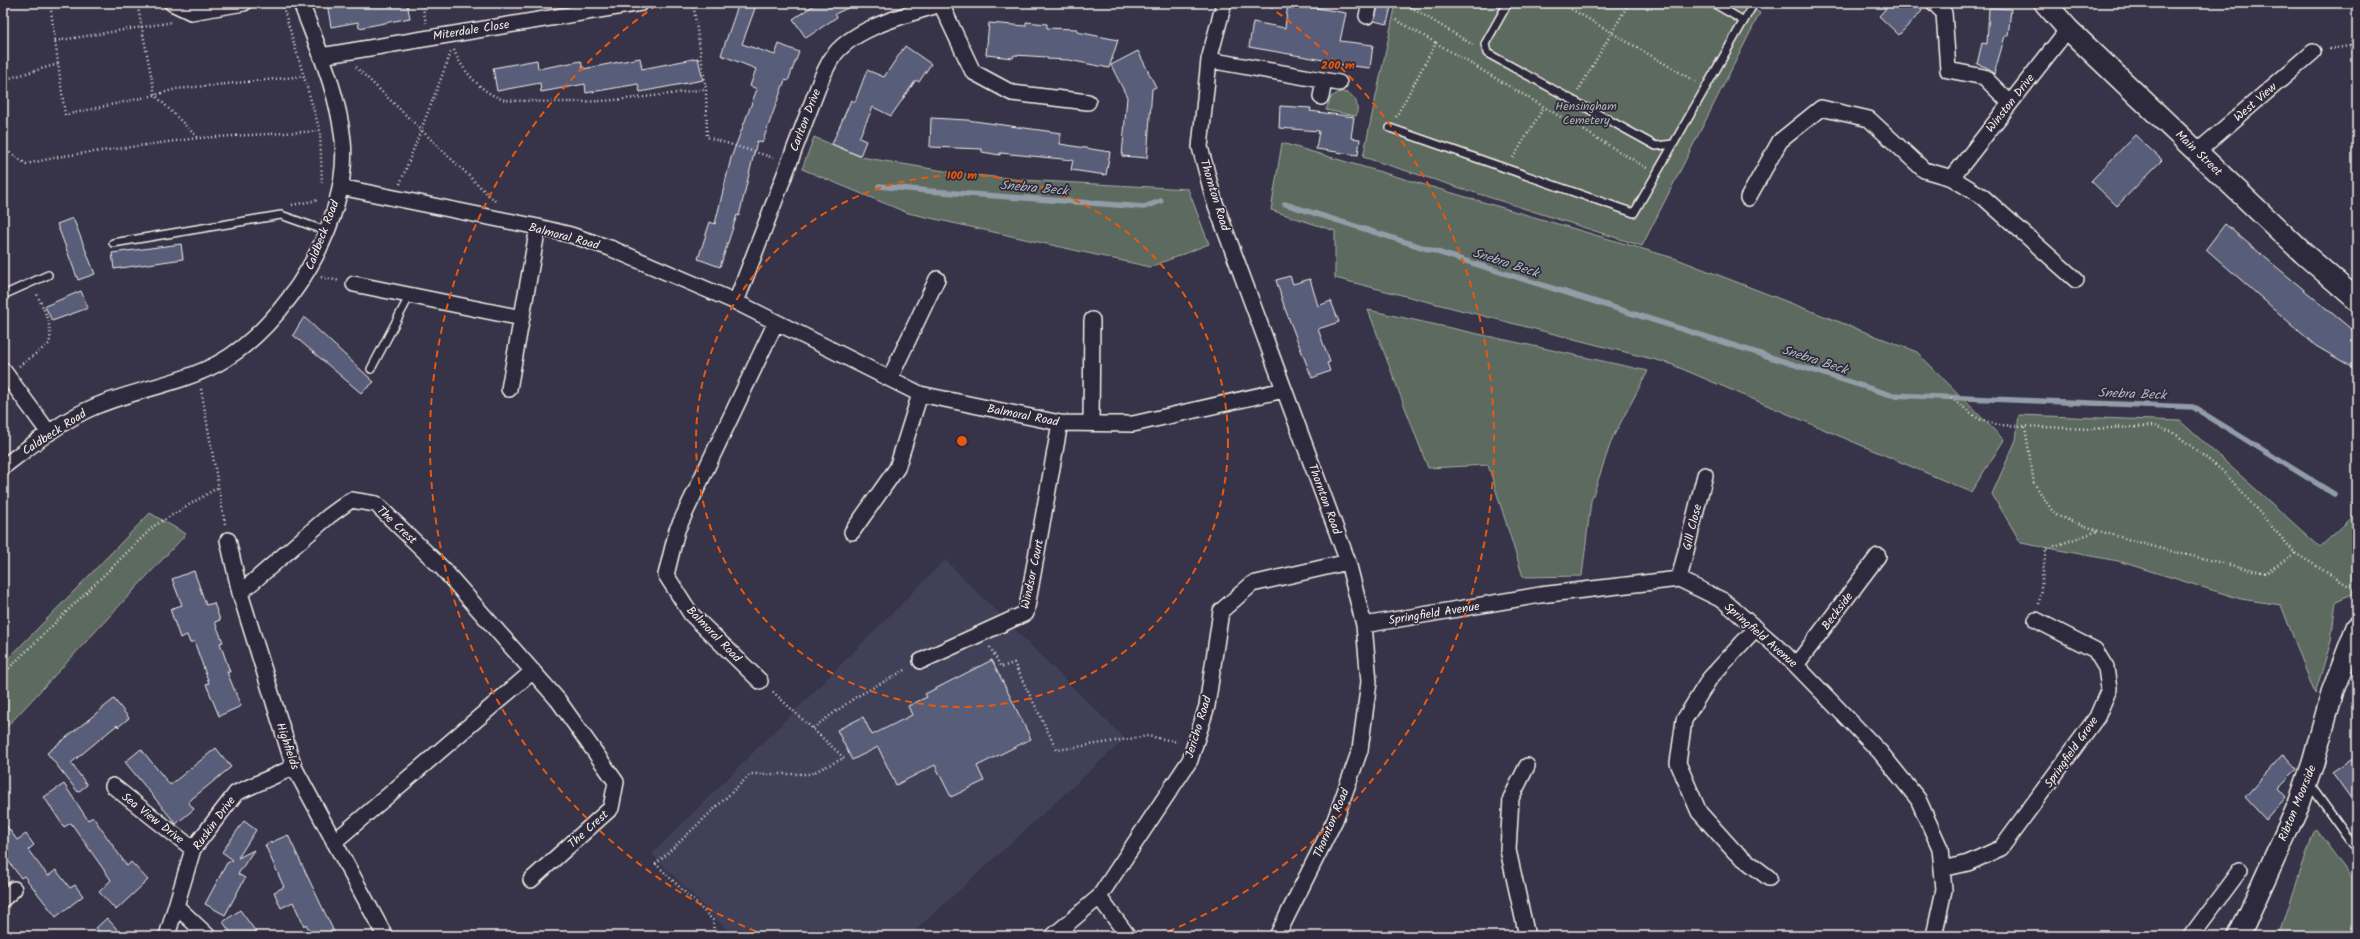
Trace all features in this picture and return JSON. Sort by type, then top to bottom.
[{"type":"main road","name":"Main Street","points":[[2045,3],[2068,29],[2198,151],[2303,253],[2357,300]]},
{"type":"main road","name":"Ribton Moorside","points":[[2239,936],[2307,781],[2333,690],[2357,627]]},
{"type":"street","points":[[172,3],[192,12],[244,3]]},
{"type":"street","name":"Caldbeck Road","points":[[3,467],[49,433],[94,407],[198,372],[217,364],[254,337],[274,318],[306,274],[331,217],[340,187],[343,158],[340,118],[321,56],[301,3]]},
{"type":"street","name":"Miterdale Close","points":[[321,56],[454,32],[641,3]]},
{"type":"street","name":"Thornton Road","points":[[1223,3],[1209,60],[1200,147],[1214,200],[1348,562],[1364,625],[1369,682],[1360,750],[1335,820],[1277,936]]},
{"type":"street","points":[[1934,3],[1944,12],[1948,70],[1984,77],[2010,104]]},
{"type":"street","points":[[943,4],[973,72],[1012,93],[1088,102]]},
{"type":"street","name":"Carlton Drive","points":[[736,302],[822,77],[832,57],[843,46],[870,28],[943,4]]},
{"type":"street","name":"Winston Drive","points":[[1952,178],[2068,29]]},
{"type":"street","name":"West View","points":[[2198,151],[2313,52]]},
{"type":"street","points":[[1209,60],[1339,83]]},
{"type":"street","points":[[1320,97],[1324,81]]},
{"type":"street","points":[[1748,198],[1780,141],[1821,108],[1869,119],[1924,170],[1952,178],[1983,197],[2076,280]]},
{"type":"street","name":"Balmoral Road","points":[[340,187],[538,227],[610,248],[736,302],[920,394],[1060,423],[1133,424],[1284,390]]},
{"type":"street","points":[[508,389],[538,227]]},
{"type":"street","points":[[890,378],[937,279]]},
{"type":"street","points":[[354,284],[522,318]]},
{"type":"street","points":[[1091,423],[1092,320]]},
{"type":"street","name":"Balmoral Road","points":[[760,681],[691,614],[666,575],[677,530],[776,322]]},
{"type":"street","points":[[5,372],[49,433]]},
{"type":"street","points":[[852,532],[897,468],[920,394]]},
{"type":"street","name":"Windsor Court","points":[[921,661],[1026,613],[1060,423]]},
{"type":"street","name":"Gill Close","points":[[1679,579],[1705,475]]},
{"type":"street","name":"The Crest","points":[[240,593],[329,516],[351,500],[376,504],[443,569],[558,700],[616,782],[611,808],[531,880]]},
{"type":"street","name":"Highfields","points":[[228,540],[240,593],[294,767],[385,936]]},
{"type":"street","name":"Beckside","points":[[1796,665],[1878,556]]},
{"type":"street","name":"Jericho Road","points":[[1053,936],[1099,897],[1190,760],[1207,706],[1221,611],[1252,584],[1348,562]]},
{"type":"street","name":"Springfield Avenue","points":[[1364,625],[1540,595],[1679,579],[1724,601],[1796,665],[1880,752],[1918,799],[1940,848],[1944,890],[1934,936]]},
{"type":"street","name":"Springfield Grove","points":[[1942,869],[1968,863],[2001,848],[2097,717],[2109,689],[2106,668],[2095,650],[2036,620]]},
{"type":"street","points":[[1756,628],[1710,678],[1684,720],[1678,763],[1699,812],[1734,852],[1768,878]]},
{"type":"street","points":[[334,842],[533,671]]},
{"type":"street","points":[[1527,766],[1511,798],[1508,850],[1527,936]]},
{"type":"street","name":"Ruskin Drive","points":[[167,936],[177,907],[193,849],[236,793],[294,767]]},
{"type":"street","name":"Sea View Drive","points":[[113,786],[193,849]]},
{"type":"street","points":[[2191,936],[2240,870]]},
{"type":"street","points":[[1099,897],[1128,936]]},
{"type":"street","points":[[177,907],[208,936]]},
{"type":"lane","points":[[1508,3],[1485,44],[1487,53],[1656,146],[1673,144]]},
{"type":"lane","points":[[1713,3],[1744,21]]},
{"type":"lane","points":[[1390,128],[1634,212],[1754,3]]},
{"type":"lane","points":[[113,243],[282,216],[326,231]]},
{"type":"lane","points":[[3,295],[48,276]]},
{"type":"lane","points":[[372,368],[410,295]]},
{"type":"lane","points":[[2307,781],[2357,850]]},
{"type":"path","points":[[50,3],[65,115],[176,89],[305,76]]},
{"type":"path","points":[[136,3],[155,95],[198,138]]},
{"type":"path","points":[[282,3],[305,76],[320,131],[323,165],[321,190]]},
{"type":"path","points":[[422,3],[429,37]]},
{"type":"path","points":[[693,3],[706,89],[707,137],[789,162]]},
{"type":"path","points":[[1404,3],[1487,53]]},
{"type":"path","points":[[1561,3],[1705,88]]},
{"type":"path","points":[[1573,100],[1629,3]]},
{"type":"path","points":[[1396,20],[1656,173]]},
{"type":"path","points":[[55,41],[179,21]]},
{"type":"path","points":[[2357,27],[2350,46],[2357,65]]},
{"type":"path","points":[[454,32],[454,51],[465,68],[483,89],[502,99],[586,102],[638,99],[706,89]]},
{"type":"path","points":[[395,198],[452,50],[454,32]]},
{"type":"path","points":[[1390,128],[1436,44]]},
{"type":"path","points":[[2313,52],[2350,46]]},
{"type":"path","points":[[341,53],[498,204]]},
{"type":"path","points":[[3,80],[58,64]]},
{"type":"path","points":[[1507,169],[1544,107]]},
{"type":"path","points":[[3,148],[26,164],[63,156],[198,138],[320,131]]},
{"type":"path","points":[[318,200],[320,195]]},
{"type":"path","points":[[318,200],[331,217]]},
{"type":"path","points":[[282,216],[286,206],[318,200]]},
{"type":"path","points":[[306,274],[354,284]]},
{"type":"path","points":[[5,372],[49,344],[50,326],[32,282]]},
{"type":"path","points":[[198,372],[217,488],[228,540]]},
{"type":"path","points":[[1951,398],[1979,419],[1999,426],[2089,429],[2154,426],[2173,432],[2224,472],[2295,553],[2357,591]]},
{"type":"path","points":[[2025,427],[2034,484],[2055,515],[2099,531],[2166,550],[2266,573],[2295,553]]},
{"type":"path","points":[[3,674],[154,526],[217,488]]},
{"type":"path","points":[[2036,620],[2046,549],[2099,531]]},
{"type":"path","points":[[983,632],[1001,667],[1014,663],[1057,750],[1148,736],[1195,745]]},
{"type":"path","points":[[813,728],[856,697],[921,661]]},
{"type":"path","points":[[713,936],[714,921],[656,864],[751,774],[810,774],[844,758],[760,681]]},
{"type":"shaded area","points":[[945,560],[1125,739],[909,936],[733,936],[652,854]]},
{"type":"green space","name":"Hensingham Cemetery","points":[[1396,3],[1742,3],[1760,13],[1642,246],[1363,157]]},
{"type":"green space","points":[[1340,92],[1345,92],[1355,99],[1357,107],[1356,116],[1326,110],[1331,97]]},
{"type":"green space","points":[[814,137],[861,157],[956,173],[1022,180],[1188,189],[1209,244],[1150,267],[908,213],[802,169]]},
{"type":"green space","points":[[1282,143],[1677,259],[1917,352],[2004,440],[1971,492],[1668,363],[1335,278],[1335,231],[1271,210]]},
{"type":"green space","points":[[1368,310],[1648,371],[1612,439],[1591,501],[1582,576],[1523,577],[1488,465],[1428,468]]},
{"type":"green space","points":[[2019,415],[2180,421],[2320,547],[2357,513],[2357,592],[2336,601],[2331,641],[2315,694],[2281,605],[2241,599],[2118,561],[2021,543],[1992,494],[2016,440]]},
{"type":"green space","points":[[150,513],[186,534],[3,731],[3,664]]},
{"type":"green space","points":[[2315,828],[2357,885],[2357,936],[2279,936]]},
{"type":"green space","points":[[686,932],[689,936],[656,936]]},
{"type":"building","points":[[327,3],[407,3],[410,18],[359,28],[358,22],[331,27]]},
{"type":"building","points":[[739,3],[757,3],[742,44],[775,55],[779,44],[799,52],[788,81],[785,80],[762,143],[757,141],[739,216],[737,215],[720,267],[698,259],[710,222],[715,224],[731,158],[757,89],[750,86],[756,69],[721,55]]},
{"type":"building","points":[[817,3],[858,3],[835,14],[837,17],[806,38],[793,19]]},
{"type":"building","points":[[1288,3],[1346,13],[1340,41],[1373,45],[1370,68],[1335,64],[1335,62],[1249,47],[1253,22],[1285,28]]},
{"type":"building","points":[[1379,3],[1392,3],[1387,24],[1374,21]]},
{"type":"building","points":[[1891,3],[1914,3],[1922,11],[1899,35],[1879,16]]},
{"type":"building","points":[[1989,8],[2011,9],[2008,36],[2005,36],[1994,74],[1986,67],[1977,64],[1982,43],[1987,44]]},
{"type":"building","points":[[1026,22],[1047,24],[1047,28],[1077,29],[1077,32],[1118,40],[1109,68],[1069,60],[1047,59],[1047,57],[1014,55],[1013,58],[986,55],[989,23],[1026,26]]},
{"type":"building","points":[[905,46],[931,64],[919,82],[916,80],[891,116],[873,107],[859,138],[866,141],[860,156],[832,144],[851,100],[855,102],[867,70],[884,77]]},
{"type":"building","points":[[1138,51],[1156,87],[1152,89],[1147,158],[1122,156],[1127,97],[1111,65]]},
{"type":"building","points":[[640,58],[642,69],[698,58],[703,80],[640,92],[638,84],[586,93],[585,84],[541,92],[540,83],[497,91],[493,68],[537,60],[538,69],[581,61],[583,69]]},
{"type":"building","points":[[1280,106],[1311,108],[1310,111],[1354,117],[1351,138],[1360,139],[1358,155],[1316,149],[1319,131],[1279,128]]},
{"type":"building","points":[[931,118],[967,120],[1061,133],[1060,144],[1110,152],[1106,175],[1071,170],[1073,160],[1000,153],[1000,155],[982,152],[982,149],[930,147]]},
{"type":"building","points":[[2135,135],[2162,160],[2117,206],[2091,181]]},
{"type":"building","points":[[73,218],[95,274],[78,280],[57,224]]},
{"type":"building","points":[[2225,224],[2357,334],[2357,370],[2316,346],[2206,249]]},
{"type":"building","points":[[181,244],[183,259],[114,269],[112,253]]},
{"type":"building","points":[[1290,276],[1293,284],[1310,279],[1318,306],[1331,301],[1339,322],[1318,329],[1330,362],[1327,363],[1330,371],[1312,378],[1285,309],[1276,280]]},
{"type":"building","points":[[81,291],[88,308],[52,321],[45,306]]},
{"type":"building","points":[[304,317],[374,382],[361,393],[293,335]]},
{"type":"building","points":[[194,571],[206,605],[214,603],[220,620],[215,622],[223,642],[220,643],[230,672],[227,672],[241,706],[219,716],[206,684],[209,683],[194,641],[190,643],[187,635],[180,638],[170,609],[182,605],[172,579]]},
{"type":"building","points":[[992,660],[1031,739],[977,766],[984,781],[951,797],[935,765],[896,785],[878,747],[852,760],[837,730],[863,717],[872,735],[912,715],[908,706],[927,697],[925,694]]},
{"type":"building","points":[[114,699],[129,718],[118,727],[117,725],[71,763],[87,785],[78,792],[47,753]]},
{"type":"building","points":[[216,748],[231,767],[188,802],[194,809],[176,824],[125,762],[141,749],[170,785]]},
{"type":"building","points":[[2283,754],[2297,769],[2278,788],[2286,797],[2266,820],[2245,797]]},
{"type":"building","points":[[2357,755],[2357,807],[2332,772]]},
{"type":"building","points":[[64,784],[88,820],[93,817],[127,866],[131,862],[148,880],[116,910],[99,892],[111,880],[71,823],[64,827],[44,797]]},
{"type":"building","points":[[3,821],[17,840],[26,834],[34,845],[28,850],[48,876],[56,870],[70,888],[75,885],[83,896],[56,917],[24,876],[21,878],[3,854]]},
{"type":"building","points":[[244,821],[256,830],[238,858],[254,850],[238,874],[245,878],[225,915],[205,904],[227,863],[233,860],[222,852]]},
{"type":"building","points":[[288,835],[336,936],[312,936],[306,924],[304,926],[293,902],[281,908],[274,892],[284,887],[265,845]]},
{"type":"building","points":[[240,910],[259,936],[233,936],[223,922]]},
{"type":"building","points":[[107,918],[123,936],[103,936],[96,928]]},
{"type":"waterway","name":"Snebra Beck","points":[[879,186],[1144,207],[1161,201]]},
{"type":"waterway","name":"Snebra Beck","points":[[1285,204],[1891,395],[2193,407],[2334,494]]}]
